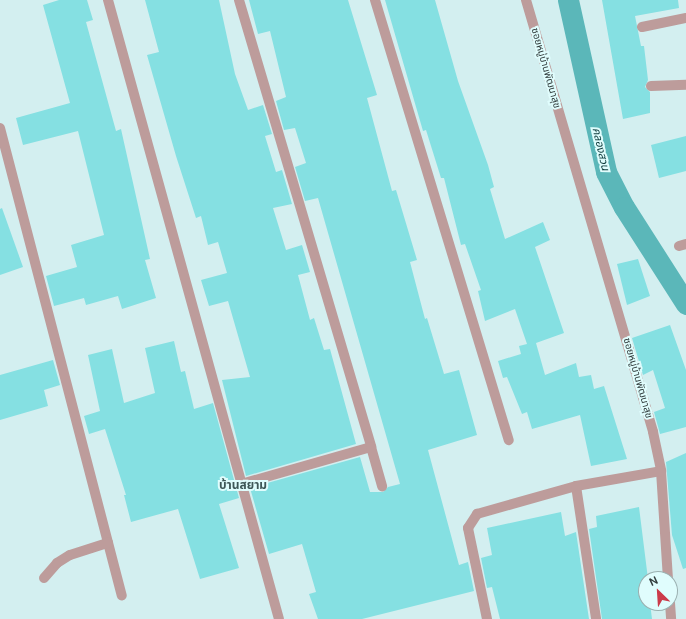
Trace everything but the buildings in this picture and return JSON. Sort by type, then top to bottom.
[{"type":"street","points":[[108,0],[278,619]]},
{"type":"street","points":[[239,0],[382,486]]},
{"type":"street","points":[[375,0],[509,440]]},
{"type":"street","name":"ซอยหมู่บ้านพัฒนาสุข","points":[[526,0],[644,398],[661,471],[667,571]]},
{"type":"street","points":[[642,27],[686,18]]},
{"type":"street","points":[[651,86],[686,85]]},
{"type":"street","points":[[0,128],[122,595]]},
{"type":"street","points":[[241,484],[371,447]]},
{"type":"street","points":[[487,619],[468,528],[477,514],[576,486],[661,471]]},
{"type":"street","points":[[576,486],[596,619]]},
{"type":"street","points":[[44,578],[57,563],[70,556],[108,543]]},
{"type":"waterway","name":"คลองสวน","points":[[568,0],[606,172],[624,207],[686,304]]},
{"type":"district","name":"บ้านสยาม","points":[[243,486]]}]
